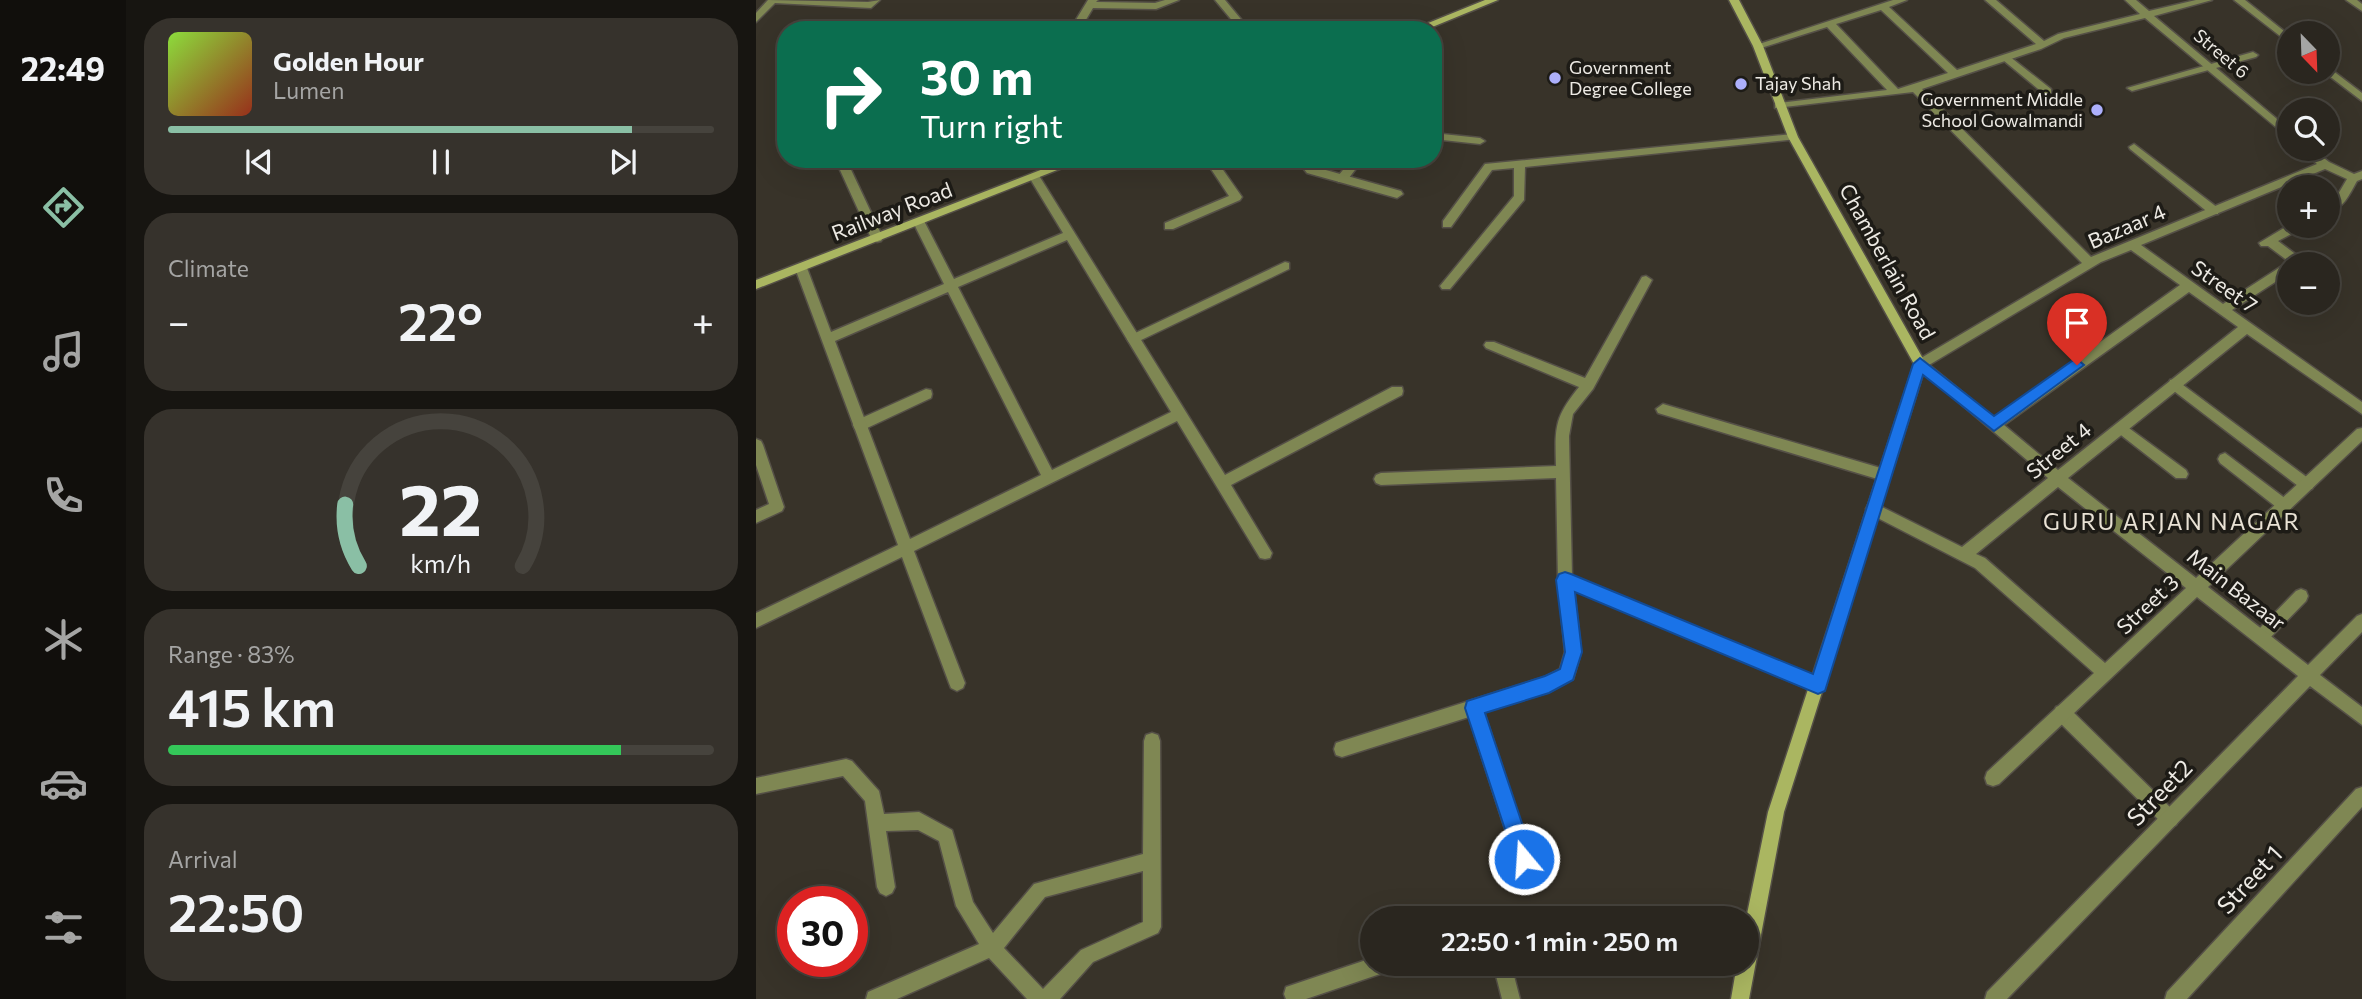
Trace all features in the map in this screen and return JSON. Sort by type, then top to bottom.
[{"type":"street","points":[[756,19],[773,0],[871,5],[875,0]]},
{"type":"street","points":[[1080,21],[1092,2],[1156,6],[1174,0]]},
{"type":"street","points":[[1220,0],[1238,21]]},
{"type":"street","points":[[1439,21],[1493,0]]},
{"type":"street","name":"Chamberlain Road","points":[[1734,0],[1758,46],[1793,137],[1920,364],[1776,812],[1740,999]]},
{"type":"street","points":[[1758,46],[1902,0]]},
{"type":"street","points":[[1990,0],[2043,45]]},
{"type":"street","name":"Street 6","points":[[2130,0],[2277,125]]},
{"type":"street","points":[[1779,106],[1915,88],[2043,45],[2061,36],[2207,0]]},
{"type":"street","points":[[2239,0],[2277,30]]},
{"type":"street","points":[[2351,0],[2362,8]]},
{"type":"street","points":[[1883,6],[1955,74]]},
{"type":"street","points":[[1829,23],[1895,92]]},
{"type":"street","points":[[2132,88],[2253,55]]},
{"type":"street","points":[[2006,58],[2047,91]]},
{"type":"street","points":[[2340,80],[2362,98]]},
{"type":"street","points":[[1915,88],[2089,264]]},
{"type":"street","points":[[1442,137],[1480,141]]},
{"type":"street","points":[[1447,224],[1489,167],[1793,137]]},
{"type":"street","points":[[2134,146],[2214,211]]},
{"type":"street","points":[[2319,161],[2325,166],[2359,179],[2340,202]]},
{"type":"street","points":[[1446,286],[1520,197],[1520,164]]},
{"type":"street","name":"Bazaar 4","points":[[1920,364],[2089,264],[2325,166]]},
{"type":"street","points":[[844,168],[877,238]]},
{"type":"street","name":"Railway Road","points":[[756,285],[1058,168]]},
{"type":"street","points":[[1169,226],[1236,197],[1215,168]]},
{"type":"street","points":[[1309,168],[1397,194]]},
{"type":"street","points":[[1342,179],[1351,168]]},
{"type":"street","points":[[1034,177],[1265,553]]},
{"type":"street","points":[[919,222],[1049,478]]},
{"type":"street","points":[[829,338],[1069,234]]},
{"type":"street","points":[[2277,237],[2267,242],[2281,252]]},
{"type":"street","name":"Street 7","points":[[2132,245],[2362,409]]},
{"type":"street","points":[[1133,339],[1285,266]]},
{"type":"street","points":[[801,268],[957,683]]},
{"type":"street","points":[[2223,310],[2277,275]]},
{"type":"street","points":[[1342,749],[1549,684],[1567,674],[1573,652],[1565,580],[1562,436],[1567,412],[1588,385],[1646,280]]},
{"type":"street","points":[[1994,425],[2188,286]]},
{"type":"street","name":"Street 4","points":[[1963,555],[2247,327]]},
{"type":"street","points":[[1490,345],[1588,385]]},
{"type":"street","name":"Main Bazaar","points":[[1920,364],[2059,479],[2362,717]]},
{"type":"street","points":[[2175,384],[2307,485]]},
{"type":"street","points":[[1222,483],[1398,391]]},
{"type":"street","points":[[860,425],[926,394]]},
{"type":"street","points":[[1663,409],[1884,475]]},
{"type":"street","points":[[756,621],[1179,414]]},
{"type":"street","points":[[2122,428],[2181,474]]},
{"type":"street","name":"Street 3","points":[[1993,778],[2362,433]]},
{"type":"street","points":[[756,445],[777,507],[756,516]]},
{"type":"street","points":[[2225,460],[2285,506]]},
{"type":"street","points":[[1381,479],[1563,472]]},
{"type":"street","points":[[1873,509],[1980,564],[2105,673]]},
{"type":"street","points":[[1565,580],[1818,685]]},
{"type":"street","points":[[2262,637],[2301,596]]},
{"type":"street","name":"Street2","points":[[1994,999],[2362,621]]},
{"type":"street","points":[[1474,708],[1532,885]]},
{"type":"street","points":[[2062,713],[2170,819]]},
{"type":"street","points":[[1047,999],[1087,956],[1152,927],[1152,741]]},
{"type":"street","points":[[756,786],[846,767],[873,797],[886,887]]},
{"type":"street","name":"Street 1","points":[[2174,999],[2362,795]]},
{"type":"street","points":[[877,823],[919,821],[946,836],[965,906],[992,948],[1040,999]]},
{"type":"street","points":[[875,999],[992,948],[1040,890],[1152,860]]},
{"type":"street","points":[[1293,994],[1360,971]]},
{"type":"street","points":[[1505,976],[1511,999]]},
{"type":"place","name":"Government Degree College","points":[[1555,78]]},
{"type":"place","name":"Tajay Shah","points":[[1741,84]]},
{"type":"place","name":"Government Middle School Gowalmandi","points":[[2097,110]]},
{"type":"district","name":"GURU ARJAN NAGAR","points":[[2172,522]]},
{"type":"route","points":[[1524,859],[1474,708],[1549,684],[1567,674],[1573,652],[1565,580],[1818,685],[1920,364],[1994,425],[2077,365]]}]
